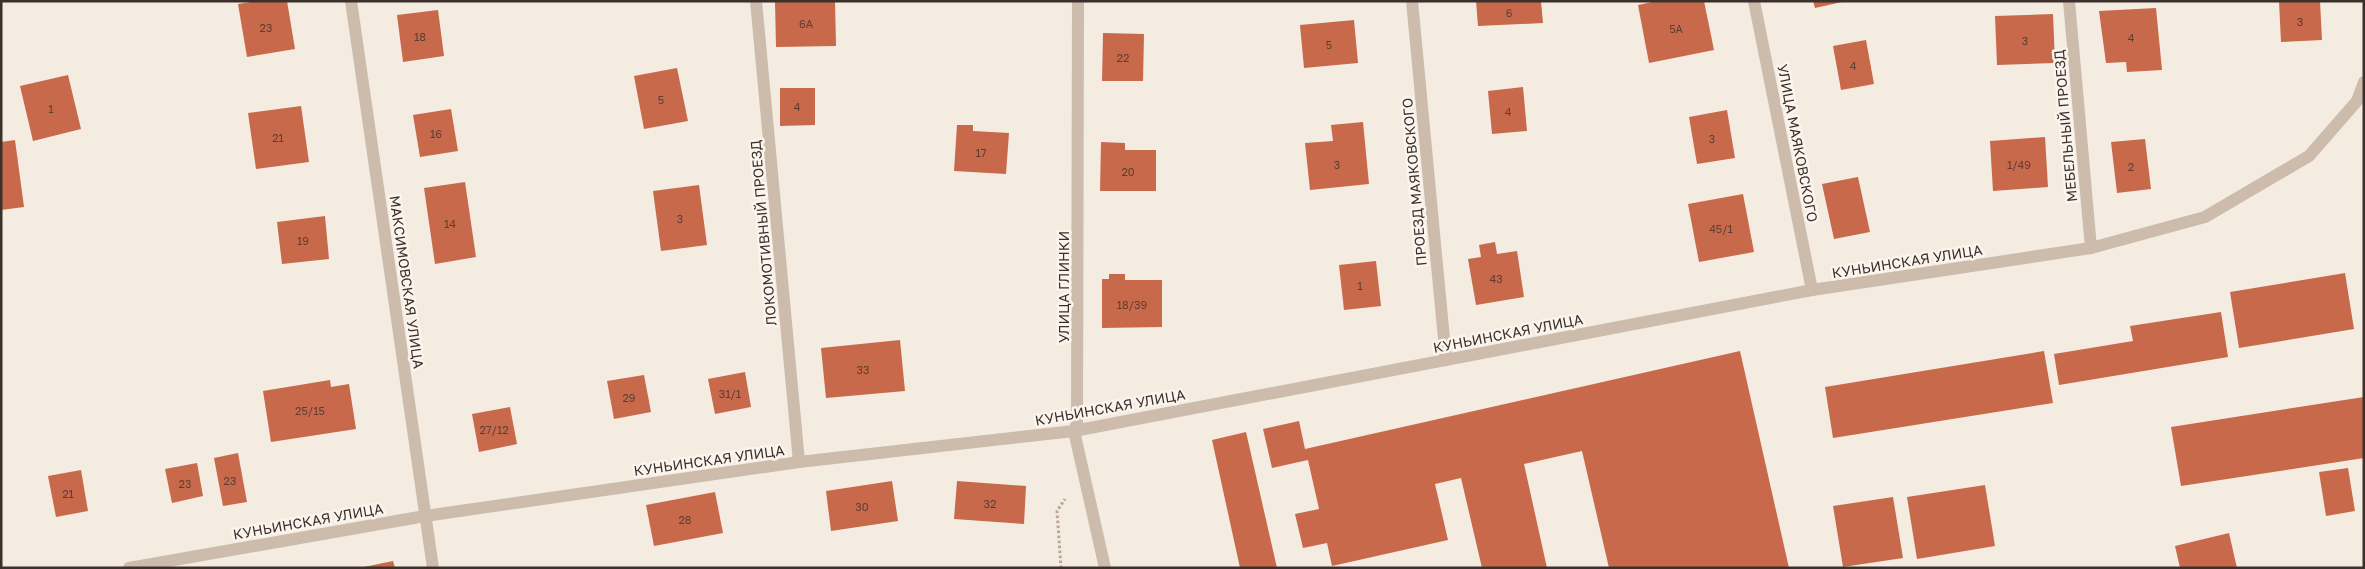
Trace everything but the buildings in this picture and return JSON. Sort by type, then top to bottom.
[{"type":"street","name":"МАКСИМОВСКАЯ УЛИЦА","points":[[351,1],[433,568]]},
{"type":"street","name":"ЛОКОМОТИВНЫЙ ПРОЕЗД","points":[[756,1],[799,462]]},
{"type":"street","name":"УЛИЦА ГЛИНКИ","points":[[1078,1],[1078,423],[1074,430],[1105,568]]},
{"type":"street","name":"ПРОЕЗД МАЯКОВСКОГО","points":[[1412,1],[1446,360]]},
{"type":"street","name":"УЛИЦА МАЯКОВСКОГО","points":[[1754,1],[1812,290]]},
{"type":"street","name":"МЕБЕЛЬНЫЙ ПРОЕЗД","points":[[2069,1],[2091,248]]},
{"type":"street","name":"КУНЬИНСКАЯ УЛИЦА","points":[[129,568],[425,516],[799,462],[1074,430],[1812,290],[2091,248],[2205,217],[2309,156],[2358,101],[2364,82]]},
{"type":"path","points":[[1062,568],[1057,511],[1083,472]]}]
